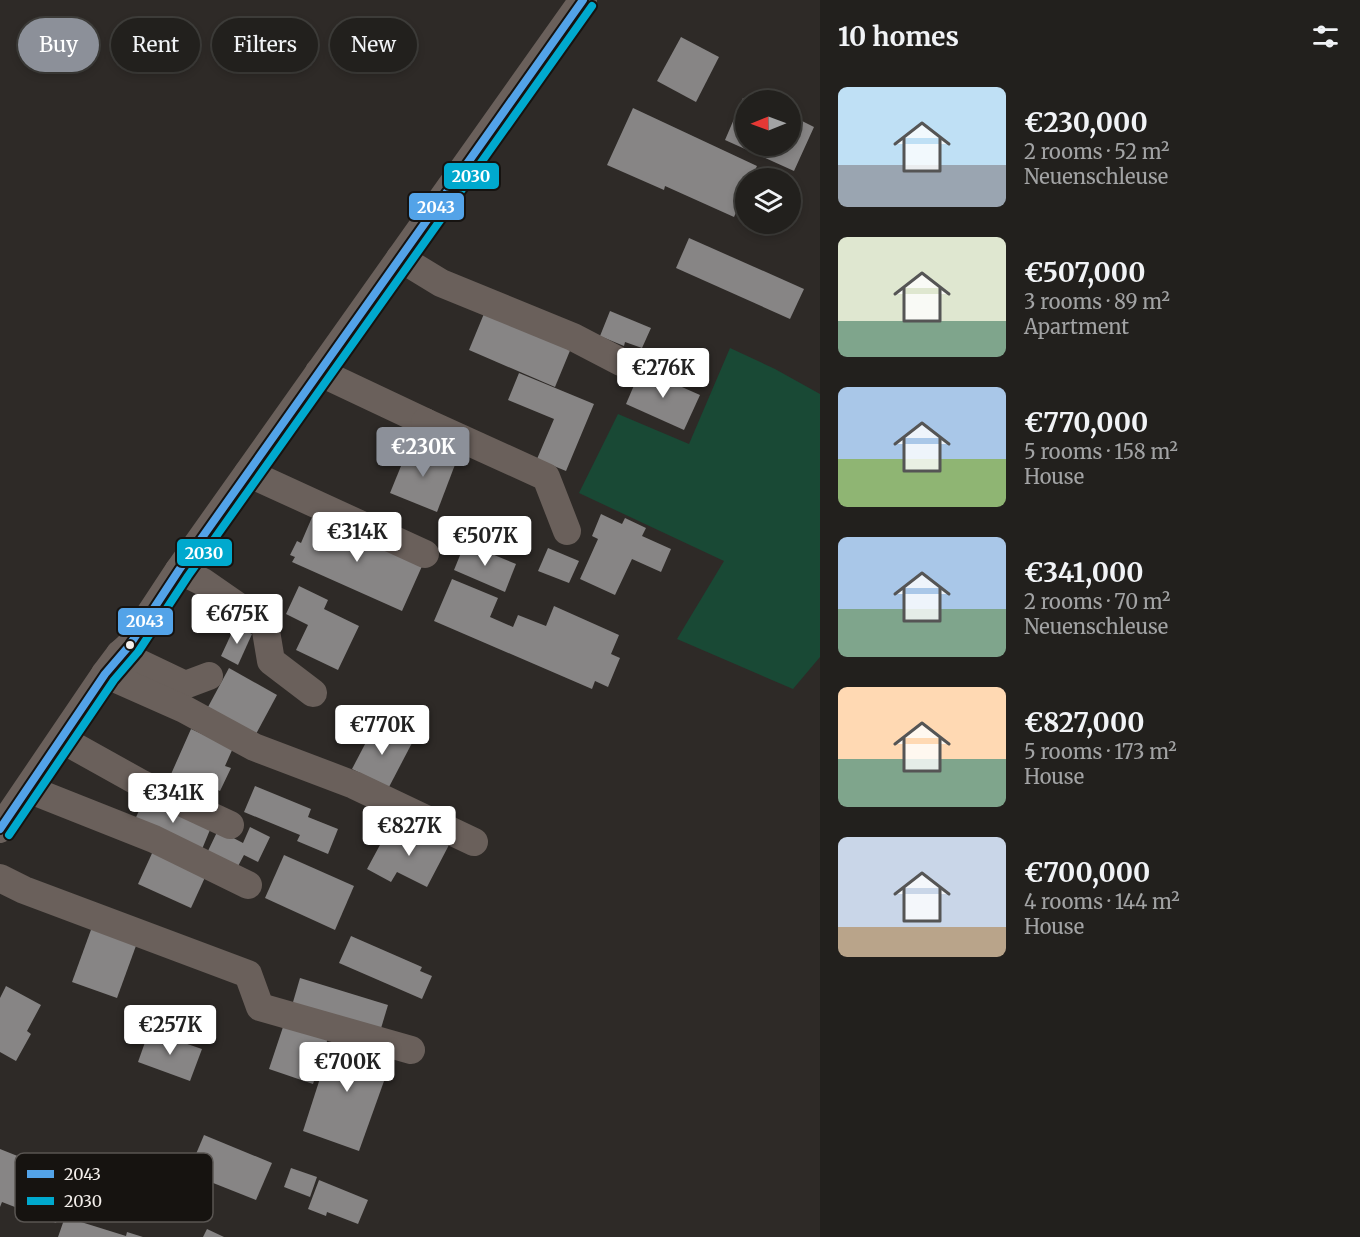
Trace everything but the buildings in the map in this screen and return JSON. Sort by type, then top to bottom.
[{"type":"street","points":[[0,829],[113,664],[136,637],[179,570],[583,0]]},
{"type":"street","points":[[400,258],[441,283],[573,337],[621,362]]},
{"type":"street","points":[[319,372],[422,430],[546,477],[567,531]]},
{"type":"street","points":[[248,473],[425,554]]},
{"type":"street","points":[[179,570],[203,582],[265,626],[271,661],[313,693]]},
{"type":"street","points":[[113,664],[185,685],[209,676]]},
{"type":"street","points":[[113,664],[184,709],[254,747],[354,785],[474,842]]},
{"type":"street","points":[[63,740],[142,784],[230,825]]},
{"type":"street","points":[[28,789],[154,839],[248,885]]},
{"type":"street","points":[[0,878],[24,890],[248,974],[260,1007],[411,1050]]},
{"type":"green space","points":[[730,348],[820,394],[820,657],[793,689],[677,639],[724,561],[579,493],[618,414],[689,444]]},
{"type":"transit line","name":"2043","points":[[0,829],[105,674],[129,646],[179,570],[583,0]]},
{"type":"transit line","name":"2030","points":[[9,835],[114,680],[138,652],[188,576],[592,6]]}]
